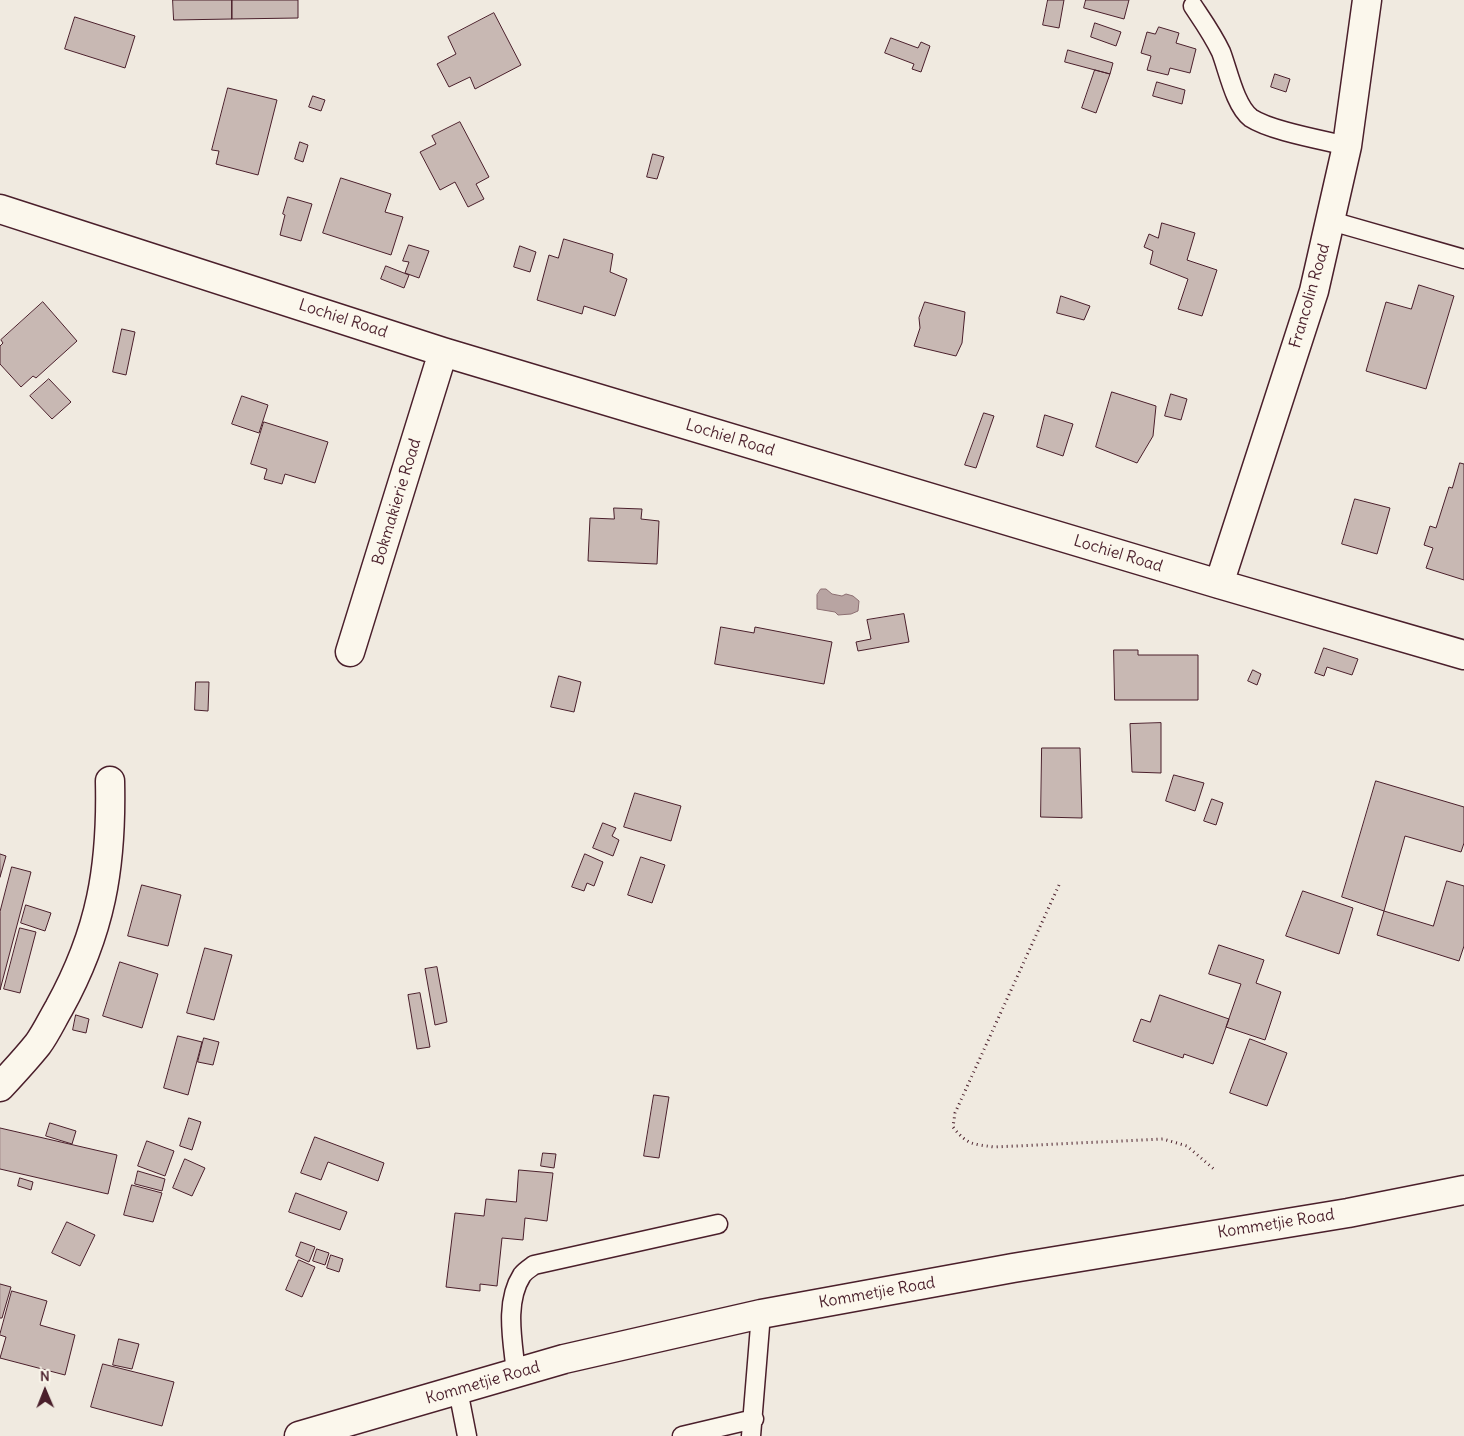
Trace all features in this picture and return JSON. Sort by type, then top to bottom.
[{"type":"street","name":"Francolin Road","points":[[1219,584],[1314,291],[1347,146],[1367,0]]},
{"type":"street","name":"Lochiel Road","points":[[0,209],[443,352],[1464,656]]},
{"type":"street","name":"Bokmakierie Road","points":[[350,652],[443,352]]},
{"type":"street","points":[[0,1087],[39,1043],[74,980],[95,928],[106,876],[111,818],[110,781]]},
{"type":"street","name":"Kommetjie Road","points":[[300,1436],[564,1359],[761,1314],[1013,1268],[1348,1213],[1464,1190]]},
{"type":"lane","points":[[1193,6],[1210,30],[1221,53],[1236,94],[1244,110],[1252,118],[1272,127],[1347,146]]},
{"type":"lane","points":[[1331,221],[1464,259]]},
{"type":"lane","points":[[516,1373],[511,1306],[523,1273],[534,1265],[718,1224]]},
{"type":"lane","points":[[682,1436],[752,1428],[761,1314]]},
{"type":"lane","points":[[458,1390],[467,1436]]},
{"type":"path","points":[[1059,886],[955,1113],[953,1127],[963,1140],[994,1147],[1163,1139],[1187,1146],[1215,1170]]},
{"type":"shaded area","points":[[821,589],[826,589],[832,594],[853,596],[859,601],[858,611],[851,614],[838,615],[835,612],[817,609],[817,595]]},
{"type":"building","points":[[173,0],[232,0],[232,19],[174,20]]},
{"type":"building","points":[[232,0],[298,0],[298,18],[232,19]]},
{"type":"building","points":[[1048,0],[1064,0],[1059,28],[1043,25]]},
{"type":"building","points":[[1086,0],[1129,0],[1124,19],[1084,8]]},
{"type":"building","points":[[494,13],[521,65],[475,89],[470,77],[449,87],[437,64],[456,54],[448,37]]},
{"type":"building","points":[[75,17],[135,36],[125,68],[65,49]]},
{"type":"building","points":[[1095,23],[1121,32],[1116,46],[1091,37]]},
{"type":"building","points":[[1159,27],[1179,33],[1176,43],[1196,49],[1190,73],[1170,68],[1168,75],[1147,70],[1151,56],[1141,53],[1147,32],[1155,34]]},
{"type":"building","points":[[891,38],[918,48],[921,42],[930,46],[921,72],[912,69],[914,64],[885,53]]},
{"type":"building","points":[[1068,50],[1113,63],[1110,74],[1065,62]]},
{"type":"building","points":[[1095,70],[1110,74],[1096,113],[1082,108]]},
{"type":"building","points":[[1275,74],[1290,79],[1286,92],[1271,87]]},
{"type":"building","points":[[1157,82],[1185,90],[1182,104],[1153,96]]},
{"type":"building","points":[[228,88],[277,100],[258,175],[216,164],[219,151],[212,150]]},
{"type":"building","points":[[313,96],[325,100],[321,111],[309,107]]},
{"type":"building","points":[[460,122],[489,177],[476,184],[484,199],[468,207],[455,182],[440,190],[420,152],[436,144],[432,136]]},
{"type":"building","points":[[300,142],[308,145],[303,162],[295,159]]},
{"type":"building","points":[[653,154],[664,157],[657,179],[647,177]]},
{"type":"building","points":[[341,178],[391,194],[385,212],[403,217],[391,255],[323,233]]},
{"type":"building","points":[[288,197],[312,204],[301,241],[280,235]]},
{"type":"building","points":[[1162,223],[1195,233],[1187,260],[1217,270],[1202,316],[1178,309],[1188,279],[1150,264],[1153,251],[1144,247],[1149,234],[1158,238]]},
{"type":"building","points":[[564,239],[613,254],[610,272],[627,279],[615,316],[584,306],[582,314],[537,300],[549,255],[558,258]]},
{"type":"building","points":[[409,245],[429,251],[419,278],[405,273],[409,262],[403,261]]},
{"type":"building","points":[[520,246],[536,252],[530,272],[514,267]]},
{"type":"building","points":[[386,266],[409,275],[404,288],[381,279]]},
{"type":"building","points":[[1419,285],[1454,296],[1426,389],[1366,371],[1386,302],[1411,309]]},
{"type":"building","points":[[1061,296],[1090,306],[1084,320],[1057,313]]},
{"type":"building","points":[[43,302],[77,341],[36,378],[33,376],[21,387],[0,364],[0,346],[3,343],[1,340]]},
{"type":"building","points":[[925,302],[965,312],[962,343],[956,356],[914,346],[920,328],[919,318]]},
{"type":"building","points":[[122,329],[135,332],[126,375],[113,372]]},
{"type":"building","points":[[49,379],[71,402],[52,419],[30,396]]},
{"type":"building","points":[[1112,392],[1156,406],[1153,436],[1137,463],[1096,447]]},
{"type":"building","points":[[1171,394],[1187,399],[1181,420],[1165,416]]},
{"type":"building","points":[[242,396],[268,405],[259,433],[232,424]]},
{"type":"building","points":[[984,413],[994,416],[976,468],[965,465]]},
{"type":"building","points":[[1045,415],[1073,424],[1063,456],[1037,447]]},
{"type":"building","points":[[264,422],[328,442],[315,483],[285,474],[282,484],[264,479],[267,469],[251,464]]},
{"type":"building","points":[[1460,463],[1464,464],[1464,580],[1426,568],[1433,548],[1424,545],[1430,526],[1436,528],[1449,487],[1452,488]]},
{"type":"building","points":[[1355,499],[1390,508],[1377,554],[1342,544]]},
{"type":"building","points":[[614,508],[642,509],[641,519],[659,521],[657,564],[588,561],[590,518],[614,519]]},
{"type":"building","points":[[904,614],[909,642],[858,651],[856,642],[871,639],[867,620]]},
{"type":"building","points":[[721,627],[754,633],[755,627],[832,642],[824,684],[715,664]]},
{"type":"building","points":[[1324,648],[1358,659],[1352,675],[1327,667],[1324,676],[1315,673]]},
{"type":"building","points":[[1114,650],[1138,650],[1138,655],[1198,655],[1198,700],[1115,700]]},
{"type":"building","points":[[1253,670],[1261,674],[1257,685],[1248,681]]},
{"type":"building","points":[[559,676],[581,682],[574,712],[551,707]]},
{"type":"building","points":[[196,682],[209,682],[208,711],[195,710]]},
{"type":"building","points":[[1161,723],[1161,773],[1132,772],[1130,724]]},
{"type":"building","points":[[1042,748],[1080,748],[1082,818],[1041,817]]},
{"type":"building","points":[[1174,775],[1204,783],[1195,811],[1166,801]]},
{"type":"building","points":[[1376,781],[1464,807],[1464,843],[1461,852],[1405,836],[1384,911],[1342,897]]},
{"type":"building","points":[[635,793],[681,806],[671,841],[624,827]]},
{"type":"building","points":[[1212,799],[1223,803],[1216,825],[1204,821]]},
{"type":"building","points":[[603,823],[616,828],[612,836],[619,840],[613,856],[593,848]]},
{"type":"building","points":[[0,854],[6,856],[0,877]]},
{"type":"building","points":[[585,854],[603,862],[594,886],[587,883],[584,891],[572,887]]},
{"type":"building","points":[[641,857],[665,865],[652,903],[628,895]]},
{"type":"building","points":[[12,867],[31,872],[0,990],[0,912]]},
{"type":"building","points":[[1447,881],[1464,886],[1464,946],[1459,961],[1377,935],[1384,911],[1433,926]]},
{"type":"building","points":[[142,885],[181,895],[168,946],[128,936]]},
{"type":"building","points":[[1303,891],[1353,908],[1339,954],[1286,936]]},
{"type":"building","points":[[26,905],[51,913],[45,931],[21,923]]},
{"type":"building","points":[[20,928],[36,932],[20,993],[4,989]]},
{"type":"building","points":[[1219,945],[1264,960],[1256,983],[1281,992],[1265,1040],[1226,1027],[1241,984],[1209,974]]},
{"type":"building","points":[[205,948],[232,955],[214,1020],[187,1013]]},
{"type":"building","points":[[120,962],[158,974],[142,1028],[103,1016]]},
{"type":"building","points":[[437,967],[447,1022],[435,1025],[425,969]]},
{"type":"building","points":[[420,993],[430,1047],[417,1049],[408,995]]},
{"type":"building","points":[[1160,995],[1229,1019],[1213,1064],[1184,1054],[1183,1058],[1133,1041],[1141,1019],[1150,1022]]},
{"type":"building","points":[[76,1015],[89,1019],[86,1033],[73,1030]]},
{"type":"building","points":[[178,1036],[202,1042],[188,1095],[164,1088]]},
{"type":"building","points":[[204,1038],[219,1042],[213,1065],[198,1062]]},
{"type":"building","points":[[1250,1039],[1287,1053],[1267,1106],[1230,1093]]},
{"type":"building","points":[[654,1095],[669,1097],[659,1158],[644,1156]]},
{"type":"building","points":[[189,1118],[201,1122],[192,1150],[180,1146]]},
{"type":"building","points":[[50,1123],[76,1131],[72,1144],[46,1136]]},
{"type":"building","points":[[0,1128],[117,1155],[108,1194],[0,1169]]},
{"type":"building","points":[[315,1137],[384,1163],[378,1181],[328,1162],[321,1180],[301,1173]]},
{"type":"building","points":[[147,1141],[174,1151],[165,1176],[138,1166]]},
{"type":"building","points":[[543,1153],[556,1154],[554,1168],[541,1166]]},
{"type":"building","points":[[185,1159],[205,1168],[192,1196],[173,1188]]},
{"type":"building","points":[[519,1170],[553,1173],[547,1221],[525,1218],[523,1240],[502,1238],[497,1286],[480,1284],[480,1291],[446,1287],[455,1213],[484,1216],[486,1199],[516,1202]]},
{"type":"building","points":[[138,1171],[165,1179],[162,1191],[135,1184]]},
{"type":"building","points":[[20,1178],[33,1182],[31,1190],[18,1186]]},
{"type":"building","points":[[132,1185],[162,1193],[153,1222],[124,1215]]},
{"type":"building","points":[[296,1193],[347,1212],[340,1230],[289,1212]]},
{"type":"building","points":[[67,1222],[95,1235],[80,1266],[52,1253]]},
{"type":"building","points":[[301,1242],[315,1247],[309,1262],[296,1256]]},
{"type":"building","points":[[317,1249],[329,1253],[325,1265],[313,1261]]},
{"type":"building","points":[[331,1255],[343,1259],[339,1272],[327,1268]]},
{"type":"building","points":[[299,1260],[315,1267],[302,1297],[286,1290]]},
{"type":"building","points":[[0,1284],[11,1287],[2,1318],[0,1318]]},
{"type":"building","points":[[12,1291],[47,1301],[40,1325],[75,1335],[65,1375],[0,1358],[6,1337],[0,1335]]},
{"type":"building","points":[[119,1339],[139,1344],[132,1369],[113,1365]]},
{"type":"building","points":[[103,1364],[174,1382],[162,1426],[91,1407]]}]
